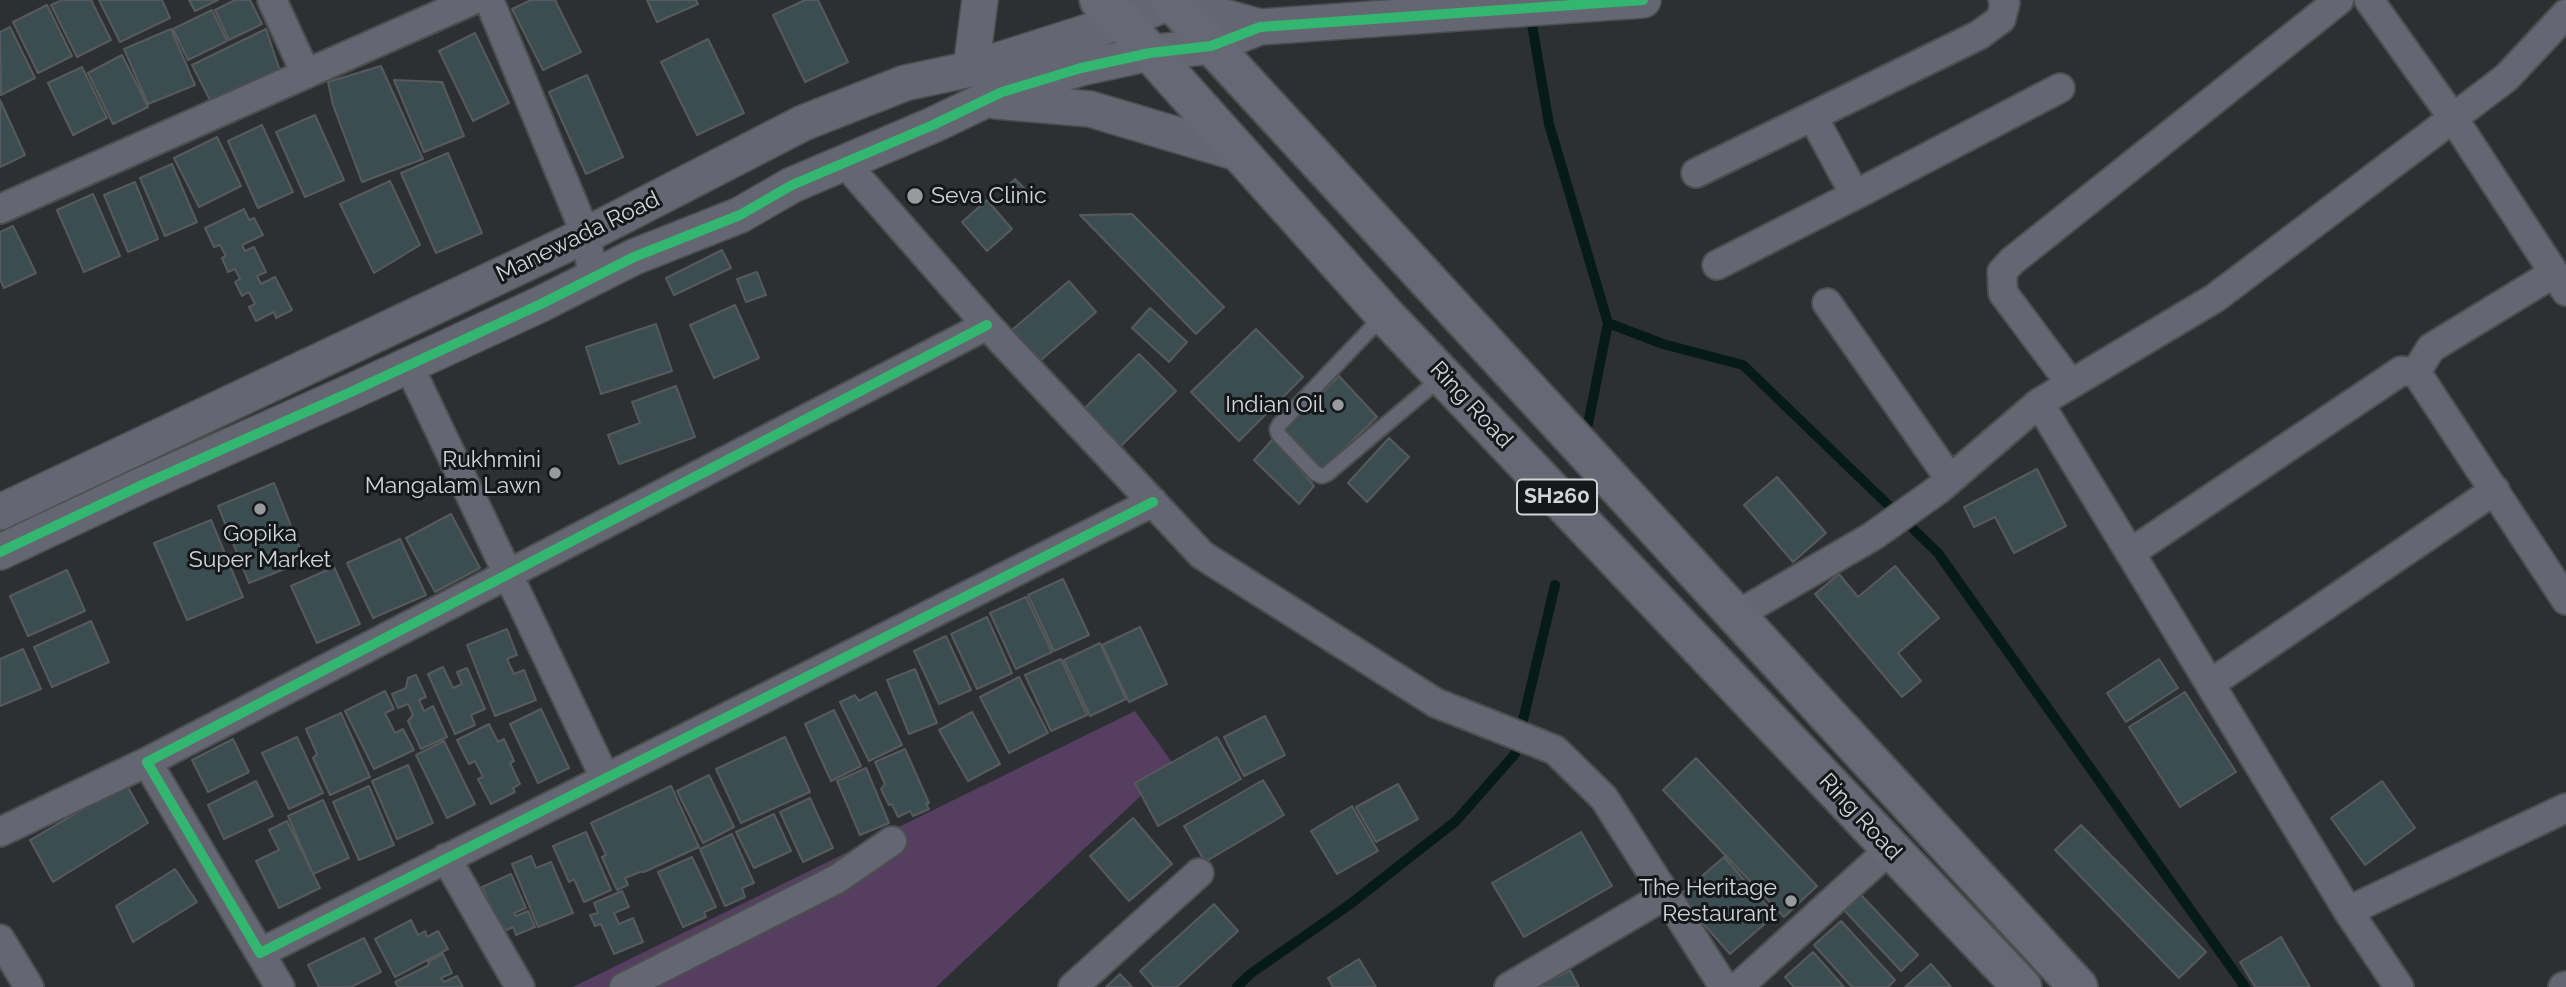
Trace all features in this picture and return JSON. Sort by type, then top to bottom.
[{"type":"highway","name":"Ring Road","points":[[1170,1],[2078,987]]},
{"type":"highway","name":"Ring Road","points":[[1107,6],[1385,315],[2022,987]]},
{"type":"street","points":[[272,0],[306,74]]},
{"type":"street","points":[[0,209],[473,0]]},
{"type":"street","points":[[489,0],[586,235],[593,278]]},
{"type":"street","points":[[971,69],[981,0]]},
{"type":"street","points":[[0,552],[634,257],[740,215],[792,185],[933,125],[1002,92],[1081,68],[1150,53],[1211,46],[1260,27],[1431,8],[1485,13],[1643,0]]},
{"type":"street","points":[[1696,173],[1979,35],[2001,19],[2005,3],[2003,0]]},
{"type":"street","points":[[2071,384],[2003,293],[2001,272],[2339,0]]},
{"type":"street","points":[[2369,0],[2453,118],[2560,282],[2431,348],[2416,372]]},
{"type":"street","points":[[1170,1],[1260,27]]},
{"type":"street","name":"Manewada Road","points":[[0,512],[586,235],[803,123],[905,83],[971,69],[1107,6],[1170,1]]},
{"type":"street","points":[[1735,616],[1873,536],[1945,484],[2039,403],[2215,298],[2506,79],[2566,14]]},
{"type":"street","points":[[1717,265],[2060,88]]},
{"type":"street","points":[[984,100],[1090,109],[1241,154]]},
{"type":"street","points":[[1813,117],[1855,195]]},
{"type":"street","points":[[845,163],[987,326],[1202,555],[1436,703],[1555,750],[1597,788],[1724,987]]},
{"type":"street","points":[[1827,303],[1945,484]]},
{"type":"street","points":[[0,832],[148,762],[987,326]]},
{"type":"street","points":[[408,364],[605,778]]},
{"type":"street","points":[[2130,553],[2402,371],[2416,372]]},
{"type":"street","points":[[2416,372],[2566,600]]},
{"type":"street","points":[[2039,403],[2348,911],[2399,987]]},
{"type":"street","points":[[2210,684],[2495,490]]},
{"type":"street","points":[[260,953],[1153,502]]},
{"type":"street","points":[[148,762],[280,987]]},
{"type":"street","points":[[2348,911],[2566,808]]},
{"type":"street","points":[[624,987],[837,879],[892,841]]},
{"type":"street","points":[[1738,987],[1890,849]]},
{"type":"street","points":[[446,858],[520,987]]},
{"type":"street","points":[[1073,987],[1199,873]]},
{"type":"street","points":[[1509,987],[1666,895]]},
{"type":"street","points":[[0,939],[29,987]]},
{"type":"lane","points":[[1385,315],[1280,424],[1279,435],[1315,473],[1322,476],[1327,474],[1443,376]]},
{"type":"shaded area","points":[[1135,711],[1174,765],[936,987],[573,987]]},
{"type":"building","points":[[62,0],[91,0],[111,40],[77,57],[51,5]]},
{"type":"building","points":[[99,0],[162,0],[170,18],[120,42]]},
{"type":"building","points":[[189,0],[218,0],[195,11]]},
{"type":"building","points":[[235,0],[250,0],[262,24],[229,40],[215,10]]},
{"type":"building","points":[[531,0],[555,0],[581,52],[543,70],[512,9]]},
{"type":"building","points":[[647,0],[696,0],[698,4],[657,22]]},
{"type":"building","points":[[805,0],[818,0],[848,62],[805,82],[773,15]]},
{"type":"building","points":[[47,5],[72,56],[38,73],[13,22]]},
{"type":"building","points":[[212,10],[227,41],[188,60],[173,29]]},
{"type":"building","points":[[10,27],[35,78],[1,95],[0,32]]},
{"type":"building","points":[[171,29],[195,85],[148,104],[124,49]]},
{"type":"building","points":[[266,29],[281,74],[212,104],[192,65]]},
{"type":"building","points":[[475,33],[509,103],[473,121],[439,51]]},
{"type":"building","points":[[708,39],[744,113],[697,135],[661,62]]},
{"type":"building","points":[[122,55],[148,107],[113,124],[88,73]]},
{"type":"building","points":[[381,66],[423,159],[362,182],[333,105],[328,82]]},
{"type":"building","points":[[82,67],[107,118],[73,135],[48,83]]},
{"type":"building","points":[[587,75],[623,157],[586,174],[549,92]]},
{"type":"building","points":[[394,80],[442,82],[464,136],[424,152]]},
{"type":"building","points":[[0,100],[25,155],[0,167]]},
{"type":"building","points":[[315,115],[344,180],[305,197],[276,132]]},
{"type":"building","points":[[262,125],[293,192],[258,208],[228,141]]},
{"type":"building","points":[[217,137],[241,186],[199,207],[174,158]]},
{"type":"building","points":[[448,153],[482,233],[436,253],[401,173]]},
{"type":"building","points":[[172,164],[197,222],[165,236],[140,178]]},
{"type":"building","points":[[1015,179],[1030,194],[1020,204],[1005,189]]},
{"type":"building","points":[[390,181],[420,245],[374,273],[340,204]]},
{"type":"building","points":[[135,182],[158,239],[128,252],[104,195]]},
{"type":"building","points":[[93,194],[120,256],[84,272],[57,210]]},
{"type":"building","points":[[987,200],[1012,229],[987,251],[962,222]]},
{"type":"building","points":[[244,209],[249,220],[254,218],[263,235],[242,245],[245,251],[254,247],[266,272],[257,276],[261,284],[275,277],[292,310],[276,318],[274,312],[256,321],[249,307],[255,304],[249,292],[242,296],[235,282],[240,279],[235,269],[228,272],[222,258],[226,256],[220,245],[214,247],[205,228]]},
{"type":"building","points":[[1132,214],[1224,307],[1196,334],[1080,215]]},
{"type":"building","points":[[13,226],[36,273],[4,288],[0,279],[0,232]]},
{"type":"building","points":[[722,250],[731,268],[674,295],[666,278]]},
{"type":"building","points":[[757,272],[766,295],[746,302],[737,279]]},
{"type":"building","points":[[1069,281],[1096,312],[1040,361],[1012,330]]},
{"type":"building","points":[[735,305],[759,358],[714,378],[690,325]]},
{"type":"building","points":[[1150,308],[1187,342],[1169,362],[1132,328]]},
{"type":"building","points":[[656,324],[672,371],[601,394],[586,347]]},
{"type":"building","points":[[1256,329],[1303,377],[1239,441],[1191,392]]},
{"type":"building","points":[[1139,354],[1176,391],[1119,448],[1082,411]]},
{"type":"building","points":[[1339,376],[1377,417],[1322,470],[1283,430]]},
{"type":"building","points":[[676,386],[695,437],[619,464],[608,435],[640,423],[632,402]]},
{"type":"building","points":[[1274,438],[1314,486],[1299,504],[1254,460]]},
{"type":"building","points":[[1389,438],[1409,457],[1367,502],[1348,483]]},
{"type":"building","points":[[2037,469],[2066,526],[2014,553],[1995,517],[1974,527],[1964,507]]},
{"type":"building","points":[[1777,477],[1826,533],[1793,562],[1744,505]]},
{"type":"building","points":[[274,483],[305,561],[249,583],[218,506]]},
{"type":"building","points":[[451,514],[480,568],[435,592],[406,538]]},
{"type":"building","points":[[211,520],[243,597],[187,620],[154,543]]},
{"type":"building","points":[[400,539],[426,595],[373,618],[347,563]]},
{"type":"building","points":[[1895,566],[1939,618],[1898,653],[1921,681],[1902,697],[1815,594],[1839,574],[1858,597]]},
{"type":"building","points":[[334,567],[360,624],[317,643],[291,586]]},
{"type":"building","points":[[67,570],[85,611],[28,636],[10,596]]},
{"type":"building","points":[[1063,579],[1089,635],[1054,651],[1028,595]]},
{"type":"building","points":[[1026,597],[1052,652],[1016,669],[990,613]]},
{"type":"building","points":[[987,617],[1012,673],[977,689],[951,634]]},
{"type":"building","points":[[91,621],[109,662],[52,687],[34,647]]},
{"type":"building","points":[[1140,627],[1167,684],[1129,702],[1102,645]]},
{"type":"building","points":[[507,629],[517,655],[507,659],[514,674],[524,670],[536,700],[495,716],[467,645]]},
{"type":"building","points":[[946,636],[971,690],[939,704],[914,651]]},
{"type":"building","points":[[1100,643],[1126,699],[1090,716],[1064,660]]},
{"type":"building","points":[[23,649],[41,689],[0,706],[0,659]]},
{"type":"building","points":[[1061,659],[1087,715],[1051,731],[1025,675]]},
{"type":"building","points":[[2159,659],[2178,688],[2126,722],[2107,693]]},
{"type":"building","points":[[443,667],[453,688],[462,684],[457,672],[467,668],[485,709],[471,715],[475,725],[455,734],[428,674]]},
{"type":"building","points":[[915,669],[937,723],[909,734],[887,680]]},
{"type":"building","points":[[416,675],[426,697],[419,700],[424,711],[433,706],[447,737],[421,749],[408,721],[413,715],[408,704],[398,708],[392,694],[406,688],[408,678]]},
{"type":"building","points":[[1019,677],[1048,733],[1009,753],[980,697]]},
{"type":"building","points":[[385,691],[394,709],[385,713],[395,733],[403,729],[414,750],[374,769],[345,711]]},
{"type":"building","points":[[876,692],[902,745],[869,761],[840,702],[855,695],[859,701]]},
{"type":"building","points":[[2185,692],[2236,772],[2180,807],[2129,727]]},
{"type":"building","points":[[541,709],[569,768],[538,783],[510,724]]},
{"type":"building","points":[[834,710],[861,766],[831,781],[805,724]]},
{"type":"building","points":[[972,712],[1000,764],[968,781],[939,730]]},
{"type":"building","points":[[341,713],[370,777],[330,795],[313,758],[317,754],[306,729]]},
{"type":"building","points":[[1265,716],[1285,755],[1244,776],[1224,737]]},
{"type":"building","points":[[489,724],[498,742],[504,739],[514,761],[510,763],[520,784],[513,788],[515,792],[491,804],[478,779],[483,777],[475,761],[469,764],[457,740]]},
{"type":"building","points":[[297,737],[323,793],[289,809],[262,753]]},
{"type":"building","points":[[785,737],[810,792],[741,823],[716,769]]},
{"type":"building","points":[[1217,737],[1241,779],[1158,826],[1135,783]]},
{"type":"building","points":[[233,739],[249,772],[208,792],[192,760]]},
{"type":"building","points":[[444,741],[475,804],[447,818],[416,755]]},
{"type":"building","points":[[905,749],[929,803],[926,804],[929,809],[913,816],[910,811],[898,817],[881,789],[885,784],[875,762]]},
{"type":"building","points":[[1696,758],[1817,886],[1784,917],[1663,790]]},
{"type":"building","points":[[408,765],[433,823],[397,839],[372,781]]},
{"type":"building","points":[[866,768],[889,823],[860,835],[837,781]]},
{"type":"building","points":[[709,775],[734,827],[703,843],[677,791]]},
{"type":"building","points":[[1263,780],[1284,815],[1205,862],[1184,826]]},
{"type":"building","points":[[256,781],[273,816],[224,839],[208,805]]},
{"type":"building","points":[[2382,781],[2415,828],[2365,865],[2331,818]]},
{"type":"building","points":[[126,784],[148,823],[53,882],[30,840]]},
{"type":"building","points":[[1398,784],[1418,819],[1376,842],[1356,807]]},
{"type":"building","points":[[369,786],[394,845],[359,860],[333,802]]},
{"type":"building","points":[[671,786],[699,847],[625,878],[628,885],[617,890],[602,857],[606,855],[591,823]]},
{"type":"building","points":[[810,798],[833,848],[803,862],[780,812]]},
{"type":"building","points":[[323,800],[349,858],[313,874],[288,816]]},
{"type":"building","points":[[1352,806],[1378,851],[1337,874],[1311,831]]},
{"type":"building","points":[[774,814],[791,851],[754,868],[736,832]]},
{"type":"building","points":[[1133,818],[1172,864],[1129,901],[1090,856]]},
{"type":"building","points":[[287,821],[320,888],[279,908],[256,861],[279,850],[269,830]]},
{"type":"building","points":[[2081,825],[2206,952],[2179,978],[2055,850]]},
{"type":"building","points":[[586,832],[611,890],[584,902],[574,879],[569,882],[553,846]]},
{"type":"building","points":[[1581,832],[1612,886],[1524,937],[1492,883]]},
{"type":"building","points":[[732,834],[754,883],[742,888],[745,897],[725,906],[700,849]]},
{"type":"building","points":[[531,856],[536,868],[551,862],[573,913],[538,927],[512,864]]},
{"type":"building","points":[[692,857],[716,907],[704,912],[706,917],[683,927],[658,872]]},
{"type":"building","points":[[1724,857],[1775,915],[1730,954],[1679,896]]},
{"type":"building","points":[[175,869],[197,902],[133,942],[116,906]]},
{"type":"building","points":[[511,874],[526,908],[514,913],[516,916],[528,911],[535,927],[516,935],[513,927],[502,932],[482,887]]},
{"type":"building","points":[[622,891],[629,907],[614,913],[619,924],[633,918],[643,942],[614,954],[601,924],[595,926],[590,915],[598,913],[594,903]]},
{"type":"building","points":[[1861,895],[1918,955],[1901,971],[1844,910]]},
{"type":"building","points":[[1214,904],[1238,931],[1177,987],[1154,987],[1140,971]]},
{"type":"building","points":[[411,920],[418,935],[425,931],[427,937],[438,931],[448,949],[395,977],[375,939]]},
{"type":"building","points":[[1841,921],[1895,980],[1888,987],[1852,987],[1814,945]]},
{"type":"building","points":[[2281,937],[2310,987],[2255,987],[2240,962]]},
{"type":"building","points":[[364,938],[381,972],[351,987],[319,987],[308,965]]},
{"type":"building","points":[[1813,952],[1844,987],[1794,987],[1785,977]]},
{"type":"building","points":[[443,954],[452,973],[441,978],[444,982],[457,976],[463,987],[398,987],[395,982],[429,965],[428,962]]},
{"type":"building","points":[[1359,959],[1376,987],[1333,987],[1328,978]]},
{"type":"building","points":[[1931,964],[1951,987],[1905,987]]},
{"type":"building","points":[[1570,970],[1579,987],[1539,986]]},
{"type":"building","points":[[1120,974],[1132,987],[1106,987]]},
{"type":"waterway","points":[[1530,13],[1549,124],[1608,323],[1663,344],[1743,365],[1938,553],[2245,987]]},
{"type":"waterway","points":[[1587,429],[1608,323]]},
{"type":"waterway","points":[[1237,987],[1250,974],[1349,905],[1456,821],[1515,754],[1555,585]]},
{"type":"cycle path","points":[[0,552],[541,304],[634,257],[740,215],[792,185],[933,125],[1002,92],[1081,68],[1150,53],[1211,46],[1260,27],[1643,0]]},
{"type":"cycle path","points":[[987,325],[147,762],[260,953],[1153,502]]},
{"type":"place","name":"Seva Clinic","points":[[915,196]]},
{"type":"place","name":"Indian Oil","points":[[1338,405]]},
{"type":"place","name":"Rukhmini Mangalam Lawn","points":[[555,473]]},
{"type":"place","name":"Gopika Super Market","points":[[260,509]]},
{"type":"place","name":"The Heritage Restaurant","points":[[1791,901]]}]
